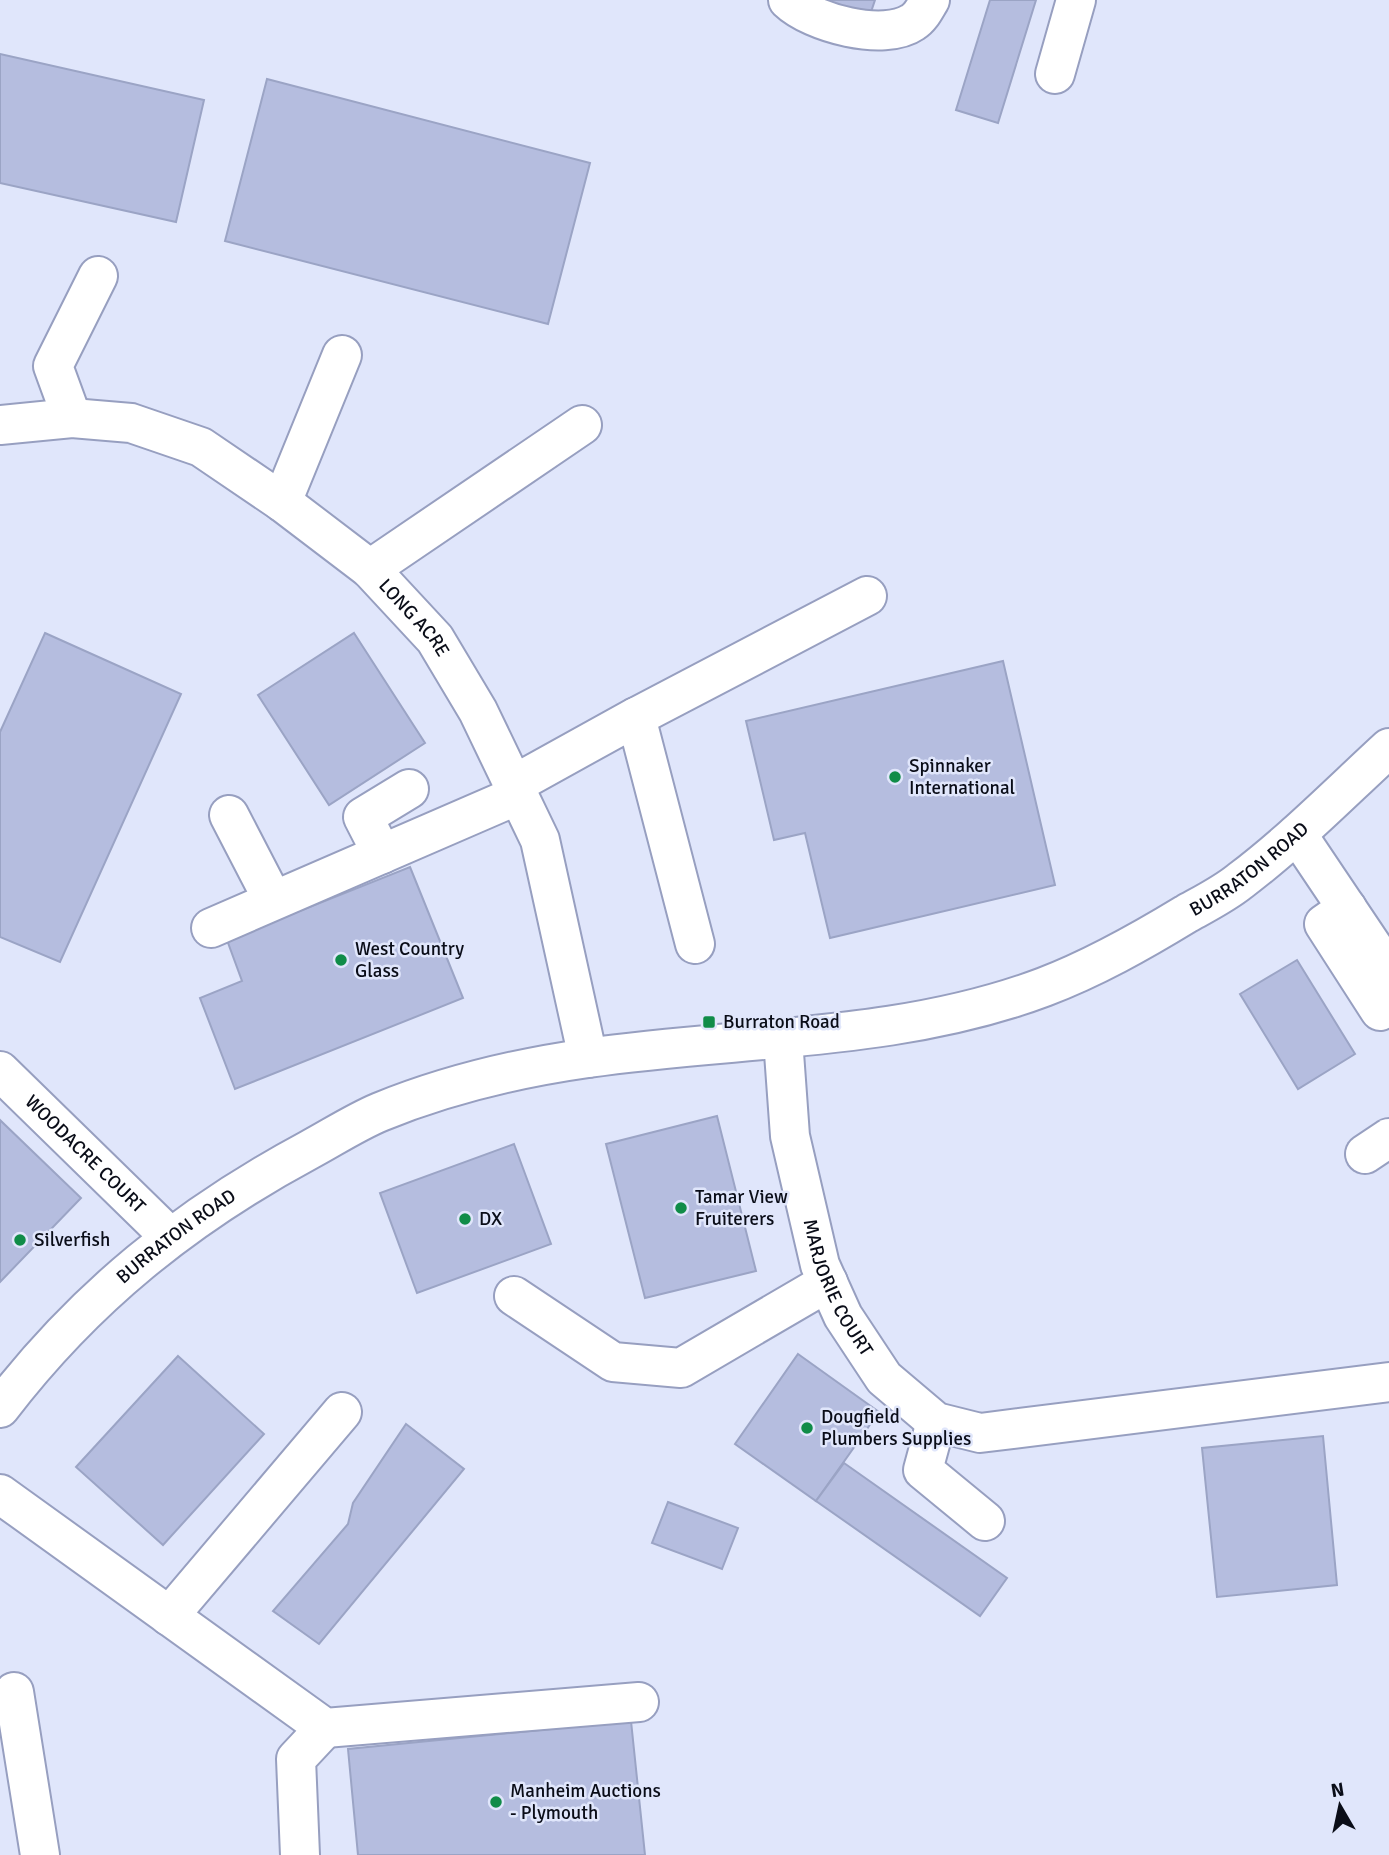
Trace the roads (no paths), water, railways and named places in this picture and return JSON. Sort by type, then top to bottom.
[{"type":"street","points":[[788,0],[811,16],[884,32],[915,22],[930,0]]},
{"type":"street","points":[[1055,74],[1076,0]]},
{"type":"street","points":[[72,418],[53,366],[98,276]]},
{"type":"street","points":[[282,502],[342,355]]},
{"type":"street","name":"LONG ACRE","points":[[0,425],[72,418],[131,423],[201,447],[282,502],[370,569],[435,639],[478,711],[540,840],[588,1058]]},
{"type":"street","points":[[370,569],[582,425]]},
{"type":"street","points":[[211,928],[382,854],[516,790],[636,717],[867,596]]},
{"type":"street","points":[[636,717],[695,944]]},
{"type":"street","name":"BURRATON ROAD","points":[[0,1408],[35,1362],[100,1295],[169,1236],[270,1171],[379,1113],[490,1076],[588,1058],[783,1038],[959,1013],[1044,987],[1125,951],[1238,883],[1297,834],[1389,748]]},
{"type":"street","points":[[382,854],[363,817],[409,789]]},
{"type":"street","points":[[229,815],[273,900]]},
{"type":"street","points":[[1297,834],[1389,971]]},
{"type":"street","points":[[1347,908],[1324,924],[1380,1011]]},
{"type":"street","name":"MARJORIE COURT","points":[[783,1038],[790,1136],[817,1253],[828,1282],[843,1316],[884,1378],[936,1422],[981,1433],[1389,1382]]},
{"type":"street","name":"WOODACRE COURT","points":[[0,1071],[169,1236]]},
{"type":"street","points":[[514,1296],[613,1362],[681,1368],[828,1282]]},
{"type":"street","points":[[169,1616],[342,1412]]},
{"type":"street","points":[[936,1422],[923,1470],[985,1521]]},
{"type":"street","points":[[0,1494],[325,1728],[639,1702]]},
{"type":"street","points":[[14,1692],[40,1855]]},
{"type":"street","points":[[300,1855],[296,1759],[325,1728]]},
{"type":"place","name":"Spinnaker International","points":[[895,777]]},
{"type":"place","name":"West Country Glass","points":[[341,960]]},
{"type":"place","name":"Burraton Road","points":[[709,1022]]},
{"type":"place","name":"Tamar View Fruiterers","points":[[681,1208]]},
{"type":"place","name":"DX","points":[[465,1219]]},
{"type":"place","name":"Silverfish","points":[[20,1240]]},
{"type":"place","name":"Dougfield Plumbers Supplies","points":[[807,1428]]},
{"type":"place","name":"Manheim Auctions - Plymouth","points":[[496,1802]]}]
